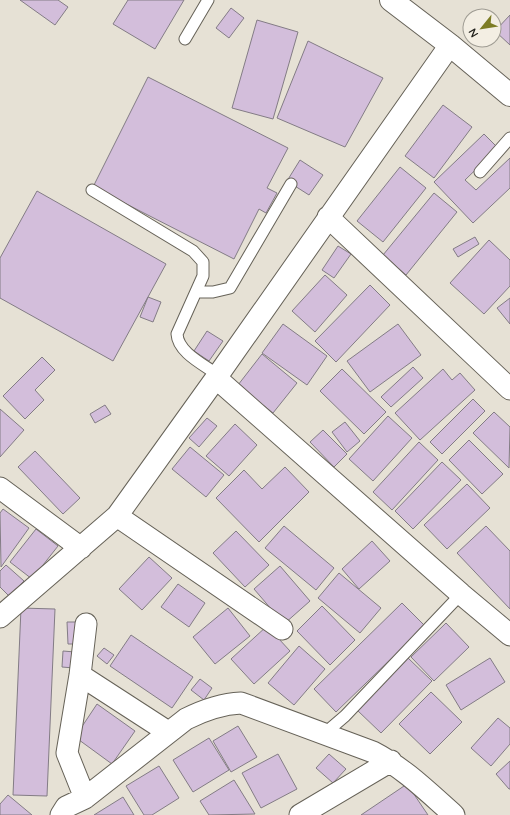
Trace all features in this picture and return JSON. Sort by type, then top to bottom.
[{"type":"main road","points":[[391,0],[450,45],[510,95]]},
{"type":"street","points":[[0,617],[117,516],[217,377],[450,45]]},
{"type":"street","points":[[328,217],[510,389]]},
{"type":"street","points":[[217,377],[461,594],[510,635]]},
{"type":"street","points":[[0,488],[81,548]]},
{"type":"street","points":[[117,516],[282,629]]},
{"type":"street","points":[[85,798],[67,753],[80,675],[86,624]]},
{"type":"street","points":[[80,675],[168,732]]},
{"type":"street","points":[[61,815],[66,807],[85,798],[186,719],[204,710],[224,704],[241,703],[373,752],[391,761],[454,815]]},
{"type":"street","points":[[300,815],[391,761]]},
{"type":"lane","points":[[185,39],[208,0]]},
{"type":"lane","points":[[480,172],[510,138]]},
{"type":"lane","points":[[196,292],[213,292],[230,288],[291,184]]},
{"type":"lane","points":[[92,190],[193,251],[203,262],[203,276],[177,334],[177,341],[182,349],[217,377]]},
{"type":"lane","points":[[324,734],[344,716],[461,594]]},
{"type":"building","points":[[20,0],[58,0],[68,7],[55,25]]},
{"type":"building","points":[[128,0],[184,0],[155,49],[113,24]]},
{"type":"building","points":[[231,8],[244,18],[229,38],[216,28]]},
{"type":"building","points":[[510,15],[510,45],[502,38],[502,24]]},
{"type":"building","points":[[257,20],[298,32],[273,119],[232,108]]},
{"type":"building","points":[[308,41],[383,78],[345,147],[277,118]]},
{"type":"building","points":[[148,77],[288,148],[267,188],[277,193],[266,213],[259,209],[234,259],[93,187]]},
{"type":"building","points":[[443,105],[472,127],[434,178],[405,156]]},
{"type":"building","points":[[484,134],[498,148],[465,180],[476,190],[510,158],[510,188],[473,223],[434,182]]},
{"type":"building","points":[[300,160],[323,175],[309,195],[287,181]]},
{"type":"building","points":[[400,167],[426,188],[383,242],[357,221]]},
{"type":"building","points":[[37,191],[166,264],[113,361],[0,298],[0,258]]},
{"type":"building","points":[[434,193],[457,212],[406,275],[383,255]]},
{"type":"building","points":[[475,237],[479,244],[458,257],[453,249]]},
{"type":"building","points":[[489,240],[510,260],[510,286],[484,314],[450,283]]},
{"type":"building","points":[[338,246],[351,254],[334,278],[322,270]]},
{"type":"building","points":[[325,275],[347,295],[315,332],[292,311]]},
{"type":"building","points":[[370,285],[390,305],[336,362],[315,341]]},
{"type":"building","points":[[148,297],[161,302],[153,322],[140,317]]},
{"type":"building","points":[[510,298],[510,324],[497,308]]},
{"type":"building","points":[[283,324],[327,356],[307,385],[262,353]]},
{"type":"building","points":[[398,324],[421,355],[370,392],[347,361]]},
{"type":"building","points":[[207,331],[223,341],[209,361],[194,351]]},
{"type":"building","points":[[262,354],[297,383],[273,413],[238,385]]},
{"type":"building","points":[[42,357],[55,370],[35,390],[44,400],[25,419],[3,396]]},
{"type":"building","points":[[413,367],[423,378],[391,407],[381,397]]},
{"type":"building","points":[[342,369],[386,412],[364,434],[320,391]]},
{"type":"building","points":[[443,369],[452,380],[460,373],[475,390],[420,440],[395,413]]},
{"type":"building","points":[[473,399],[485,411],[442,454],[430,442]]},
{"type":"building","points":[[105,405],[111,414],[95,423],[90,414]]},
{"type":"building","points":[[0,409],[24,430],[0,457]]},
{"type":"building","points":[[494,412],[510,427],[509,468],[473,433]]},
{"type":"building","points":[[388,416],[412,438],[373,481],[349,459]]},
{"type":"building","points":[[207,418],[217,426],[199,447],[189,438]]},
{"type":"building","points":[[345,422],[360,441],[347,452],[332,432]]},
{"type":"building","points":[[235,424],[257,445],[229,476],[206,456]]},
{"type":"building","points":[[323,430],[347,454],[334,467],[310,442]]},
{"type":"building","points":[[469,440],[503,474],[482,494],[449,460]]},
{"type":"building","points":[[419,442],[438,460],[392,510],[373,492]]},
{"type":"building","points":[[190,447],[224,475],[206,497],[172,469]]},
{"type":"building","points":[[35,451],[80,498],[63,514],[18,467]]},
{"type":"building","points":[[442,462],[461,480],[413,529],[395,511]]},
{"type":"building","points":[[285,467],[309,492],[259,542],[216,498],[244,470],[262,489]]},
{"type":"building","points":[[467,484],[490,508],[447,549],[424,525]]},
{"type":"building","points":[[3,509],[29,528],[1,567],[0,513]]},
{"type":"building","points":[[284,526],[334,568],[316,590],[265,548]]},
{"type":"building","points":[[486,526],[510,551],[510,609],[457,553]]},
{"type":"building","points":[[36,529],[58,546],[32,579],[10,562]]},
{"type":"building","points":[[236,531],[269,565],[245,587],[213,553]]},
{"type":"building","points":[[372,541],[390,561],[359,589],[342,569]]},
{"type":"building","points":[[149,557],[172,578],[142,610],[119,589]]},
{"type":"building","points":[[6,565],[24,581],[9,596],[0,587],[0,571]]},
{"type":"building","points":[[280,566],[310,601],[284,624],[254,589]]},
{"type":"building","points":[[339,573],[381,608],[360,633],[318,598]]},
{"type":"building","points":[[178,584],[205,603],[189,627],[161,607]]},
{"type":"building","points":[[402,603],[425,626],[336,712],[314,689]]},
{"type":"building","points":[[322,606],[355,640],[330,665],[297,631]]},
{"type":"building","points":[[21,608],[55,609],[47,796],[13,795]]},
{"type":"building","points":[[228,608],[250,636],[215,664],[193,637]]},
{"type":"building","points":[[67,622],[78,622],[79,644],[68,644]]},
{"type":"building","points":[[446,623],[469,647],[434,681],[411,657]]},
{"type":"building","points":[[267,626],[290,651],[254,684],[231,659]]},
{"type":"building","points":[[131,635],[193,677],[172,708],[110,666]]},
{"type":"building","points":[[299,646],[325,669],[294,705],[268,683]]},
{"type":"building","points":[[104,648],[114,655],[107,664],[97,656]]},
{"type":"building","points":[[63,651],[75,652],[74,668],[62,667]]},
{"type":"building","points":[[408,658],[432,681],[381,733],[357,710]]},
{"type":"building","points":[[490,658],[505,682],[461,710],[446,685]]},
{"type":"building","points":[[200,679],[212,688],[204,700],[191,690]]},
{"type":"building","points":[[431,692],[462,722],[430,754],[399,724]]},
{"type":"building","points":[[97,704],[135,731],[112,764],[75,737]]},
{"type":"building","points":[[498,718],[510,728],[510,744],[491,766],[471,748]]},
{"type":"building","points":[[238,726],[257,757],[231,772],[213,741]]},
{"type":"building","points":[[209,738],[229,770],[193,792],[173,760]]},
{"type":"building","points":[[278,754],[297,789],[261,808],[242,773]]},
{"type":"building","points":[[329,754],[346,769],[333,783],[316,768]]},
{"type":"building","points":[[510,761],[510,789],[509,789],[496,774]]},
{"type":"building","points":[[159,766],[179,798],[152,815],[144,815],[126,786]]},
{"type":"building","points":[[234,780],[255,814],[209,815],[200,801]]},
{"type":"building","points":[[407,784],[428,815],[361,815]]},
{"type":"building","points":[[8,795],[32,815],[0,815],[0,804]]},
{"type":"building","points":[[123,797],[134,815],[94,815]]}]
